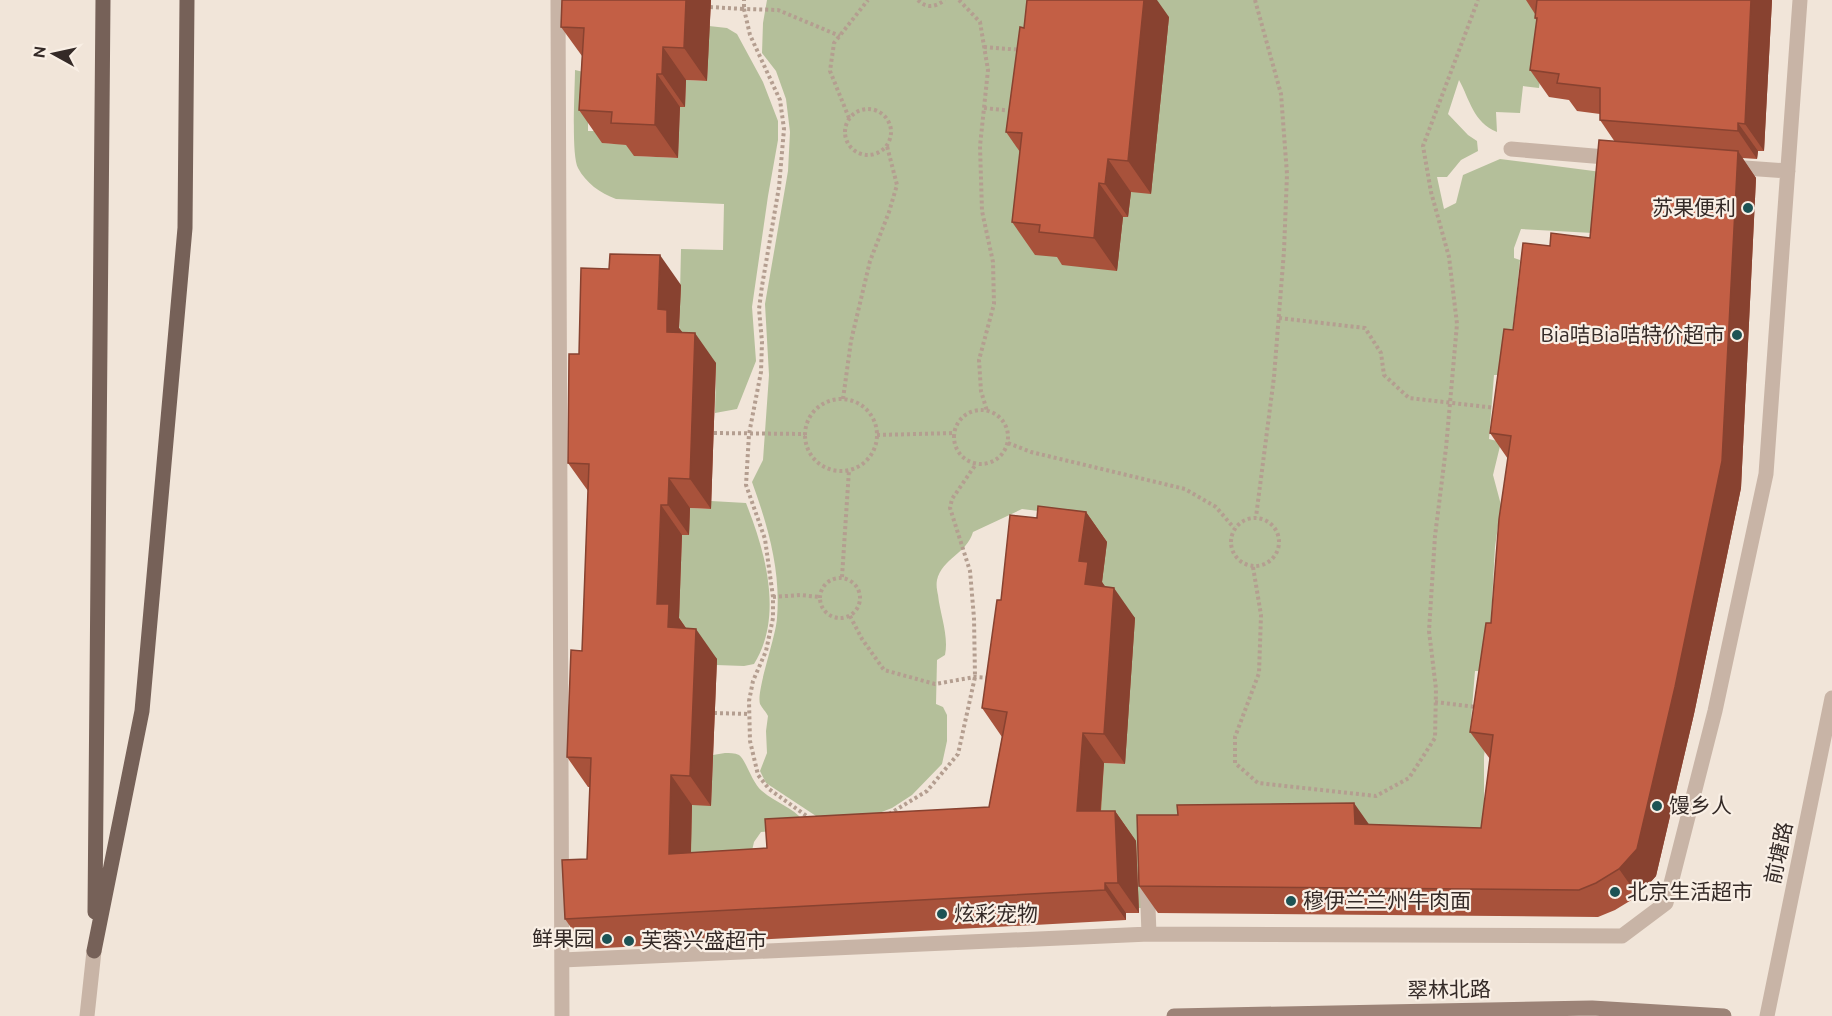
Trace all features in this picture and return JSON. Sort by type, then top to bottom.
[{"type":"main road","points":[[94,951],[103,0]]},
{"type":"main road","points":[[94,951],[142,711],[185,228],[187,0]]},
{"type":"main road","name":"翠林北路","points":[[1174,1016],[1592,1008],[1724,1016]]},
{"type":"street","points":[[558,0],[562,1016]]},
{"type":"street","points":[[562,960],[1149,934],[1622,936],[1666,903],[1715,711],[1766,474],[1800,0]]},
{"type":"street","points":[[1511,149],[1637,159]]},
{"type":"street","points":[[1718,166],[1788,171]]},
{"type":"street","name":"前塘路","points":[[1767,1016],[1832,698]]},
{"type":"street","points":[[1147,868],[1149,934]]},
{"type":"street","points":[[87,1016],[94,951]]},
{"type":"path","points":[[744,0],[750,35],[780,100],[784,129],[779,187],[759,309],[762,342],[761,372],[749,434],[746,485],[765,539],[773,597],[766,651],[753,681],[749,700],[752,754],[758,775],[769,789],[818,823]]},
{"type":"path","points":[[849,118],[830,71],[834,43],[868,0]]},
{"type":"path","points":[[918,0],[924,5],[935,6],[945,0]]},
{"type":"path","points":[[959,0],[980,22],[988,70],[980,146],[982,211],[993,262],[994,304],[979,360],[981,391],[987,411]]},
{"type":"path","points":[[1255,0],[1281,94],[1287,174],[1284,251],[1274,377],[1256,517]]},
{"type":"path","points":[[1253,567],[1261,615],[1259,673],[1235,737],[1235,763],[1258,783],[1376,796],[1409,778],[1435,738],[1435,702],[1429,631],[1435,536],[1457,324],[1449,257],[1431,192],[1423,146],[1478,0]]},
{"type":"path","points":[[710,8],[778,10],[840,36]]},
{"type":"path","points":[[984,47],[1028,50]]},
{"type":"path","points":[[871,108],[882,113],[889,122],[892,134],[887,146],[878,154],[866,156],[854,152],[847,142],[844,130],[849,118],[858,111],[871,108]]},
{"type":"path","points":[[984,108],[1020,111]]},
{"type":"path","points":[[843,399],[851,341],[870,261],[897,185],[887,146]]},
{"type":"path","points":[[1279,318],[1365,328],[1381,353],[1384,375],[1409,398],[1507,409]]},
{"type":"path","points":[[833,399],[843,399],[850,399],[864,406],[873,419],[878,435],[873,451],[863,463],[849,470],[833,470],[818,463],[808,450],[805,434],[809,418],[818,406],[833,399]]},
{"type":"path","points":[[987,411],[999,417],[1006,428],[1008,443],[1002,456],[990,464],[976,464],[964,458],[956,446],[955,433],[960,420],[972,412],[987,411]]},
{"type":"path","points":[[878,435],[955,433]]},
{"type":"path","points":[[714,434],[805,434]]},
{"type":"path","points":[[1008,443],[1031,452],[1185,489],[1216,507],[1234,528]]},
{"type":"path","points":[[885,817],[927,791],[958,754],[975,677],[974,618],[970,571],[950,508],[952,499],[976,464]]},
{"type":"path","points":[[842,577],[849,470]]},
{"type":"path","points":[[1256,517],[1268,521],[1277,531],[1279,544],[1275,556],[1266,564],[1253,567],[1241,563],[1232,553],[1230,541],[1234,528],[1243,520],[1256,517]]},
{"type":"path","points":[[842,577],[851,581],[858,589],[860,599],[857,609],[850,616],[839,619],[829,615],[822,607],[820,597],[823,587],[831,580],[842,577]]},
{"type":"path","points":[[773,597],[820,597]]},
{"type":"path","points":[[850,616],[862,639],[884,670],[935,684],[975,677],[998,679]]},
{"type":"path","points":[[1435,702],[1477,708]]},
{"type":"path","points":[[714,713],[750,714]]},
{"type":"green space","points":[[767,0],[1537,0],[1543,54],[1539,88],[1523,86],[1520,113],[1496,112],[1497,132],[1489,128],[1473,110],[1459,80],[1448,114],[1477,141],[1478,151],[1461,160],[1447,177],[1437,177],[1444,209],[1456,203],[1463,175],[1500,159],[1617,174],[1611,234],[1521,229],[1514,248],[1514,258],[1520,260],[1508,375],[1494,375],[1489,439],[1501,442],[1493,475],[1501,505],[1495,547],[1491,620],[1493,641],[1489,671],[1475,671],[1470,732],[1486,739],[1484,832],[1168,908],[1126,908],[1090,847],[1102,788],[1104,763],[1125,764],[1088,517],[1022,509],[973,532],[966,545],[944,567],[937,580],[946,640],[945,655],[937,660],[936,704],[943,707],[947,715],[947,741],[942,764],[912,795],[892,808],[866,818],[829,820],[816,816],[766,783],[760,771],[767,753],[768,716],[760,704],[760,697],[776,627],[778,600],[772,549],[752,482],[763,460],[769,375],[765,304],[788,171],[790,132],[786,99],[776,71],[762,53],[763,23]]},
{"type":"green space","points":[[709,26],[727,28],[737,34],[763,82],[778,121],[778,140],[752,307],[756,361],[737,409],[715,413],[716,363],[679,339],[681,249],[723,250],[724,204],[610,197],[589,183],[578,168],[574,136],[575,70],[588,73],[588,131],[603,131],[603,143],[635,145],[635,156],[678,158],[680,107],[685,107],[686,80],[707,81]]},
{"type":"green space","points":[[711,501],[746,503],[765,562],[770,605],[768,625],[763,645],[754,664],[716,665],[678,634],[682,535],[690,508],[711,509]]},
{"type":"green space","points":[[725,753],[739,755],[762,791],[804,821],[789,829],[761,832],[754,842],[751,855],[686,867],[692,805],[711,805],[713,755]]},
{"type":"building","points":[[562,0],[686,0],[684,48],[663,47],[662,74],[657,74],[655,125],[611,123],[612,112],[579,110],[584,28],[561,27]]},
{"type":"building","points":[[1027,0],[1144,0],[1128,161],[1108,159],[1105,184],[1099,183],[1094,238],[1039,232],[1040,225],[1012,222],[1022,133],[1006,132],[1020,27],[1024,28]]},
{"type":"building","points":[[1537,0],[1751,0],[1745,124],[1738,123],[1738,131],[1600,120],[1600,88],[1557,83],[1559,74],[1530,70]]},
{"type":"building","points":[[1599,140],[1738,151],[1722,461],[1675,687],[1637,849],[1619,869],[1579,890],[1139,886],[1137,815],[1178,815],[1177,805],[1354,803],[1355,824],[1481,828],[1493,735],[1470,732],[1486,623],[1491,623],[1499,519],[1511,436],[1490,433],[1504,329],[1513,330],[1523,243],[1550,246],[1551,233],[1590,238]]},
{"type":"building","points":[[610,254],[660,255],[658,309],[667,310],[667,332],[695,333],[690,479],[669,478],[668,505],[661,505],[657,604],[669,604],[668,627],[696,629],[690,776],[671,775],[669,854],[767,848],[765,819],[989,807],[1007,712],[982,708],[997,600],[1001,600],[1010,515],[1037,518],[1038,506],[1086,512],[1079,561],[1088,562],[1085,584],[1114,588],[1104,734],[1083,733],[1077,811],[1115,811],[1118,883],[1105,883],[1105,890],[565,919],[562,860],[587,859],[591,758],[567,757],[571,650],[582,651],[589,464],[568,463],[569,354],[579,354],[581,268],[609,269]]},
{"type":"place","name":"苏果便利","points":[[1748,208]]},
{"type":"place","name":"Bia咭Bia咭特价超市","points":[[1737,335]]},
{"type":"place","name":"馒乡人","points":[[1657,806]]},
{"type":"place","name":"北京生活超市","points":[[1615,892]]},
{"type":"place","name":"穆伊兰兰州牛肉面","points":[[1291,901]]},
{"type":"place","name":"炫彩宠物","points":[[942,914]]},
{"type":"place","name":"鲜果园","points":[[607,939]]},
{"type":"place","name":"芙蓉兴盛超市","points":[[629,941]]}]
